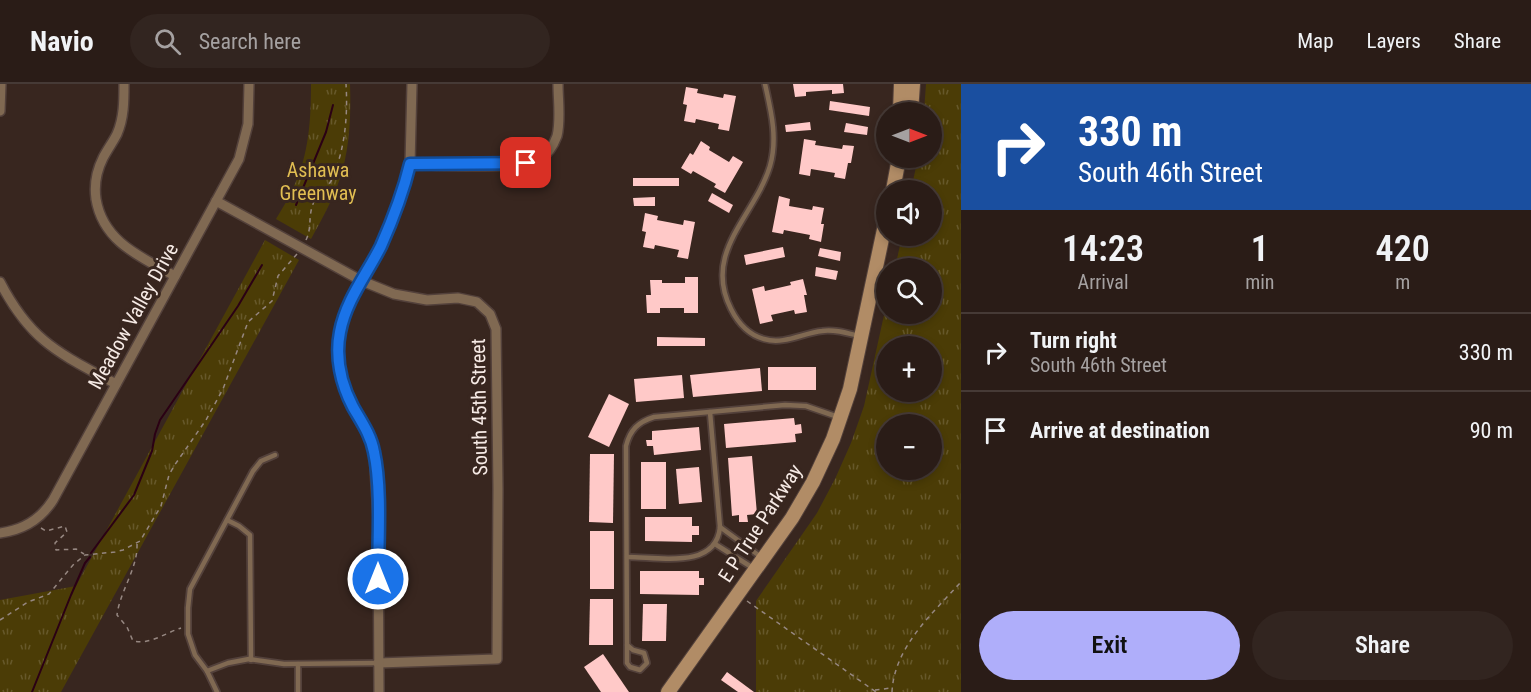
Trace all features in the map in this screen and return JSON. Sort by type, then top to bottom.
[{"type":"main road","points":[[900,102],[901,84]]},
{"type":"main road","points":[[912,102],[913,84]]},
{"type":"main road","name":"E P True Parkway","points":[[668,692],[760,564],[813,482],[841,418],[862,336],[881,246]]},
{"type":"street","points":[[0,111],[1,84]]},
{"type":"street","points":[[124,84],[124,109],[121,124],[98,170],[96,195],[98,208],[102,220],[116,240],[132,252],[175,276]]},
{"type":"street","name":"Meadow Valley Drive","points":[[0,532],[22,528],[50,505],[235,166],[248,124],[249,84]]},
{"type":"street","points":[[379,692],[378,517],[374,452],[366,428],[352,404],[341,376],[338,354],[340,332],[347,307],[381,246],[401,198],[410,164],[412,84]]},
{"type":"street","points":[[410,164],[526,163],[541,158],[557,136],[558,84]]},
{"type":"street","name":"South 45th Street","points":[[216,201],[362,281],[394,294],[427,300],[458,298],[477,302],[490,314],[496,329],[497,659],[378,663]]},
{"type":"street","points":[[0,282],[18,314],[40,339],[65,357],[116,384]]},
{"type":"lane","points":[[765,84],[774,134],[772,155],[765,177],[725,254],[722,278],[727,301],[748,332],[764,339],[782,340],[826,330],[862,336]]},
{"type":"lane","points":[[627,645],[633,650],[644,653],[647,663],[640,670],[630,667],[627,663],[627,645],[627,557],[627,446],[633,430],[645,420],[654,417],[798,404],[841,418]]},
{"type":"lane","points":[[627,557],[692,558],[707,552],[715,543],[720,527],[710,412]]},
{"type":"lane","points":[[217,692],[207,671],[195,655],[188,626],[190,589],[253,471],[261,461],[275,455]]},
{"type":"lane","points":[[227,520],[239,525],[250,536],[251,660]]},
{"type":"lane","points":[[720,527],[760,564]]},
{"type":"lane","points":[[715,543],[760,564]]},
{"type":"lane","points":[[207,671],[237,660],[297,664],[378,663]]},
{"type":"lane","points":[[297,664],[298,692]]},
{"type":"path","points":[[0,620],[28,602],[49,594],[73,565],[85,555],[115,552],[137,543],[147,531],[161,506],[169,475],[206,420],[223,389],[248,322],[272,302],[278,276],[301,248],[310,232],[313,204],[318,195],[331,182],[342,147],[347,117],[346,84]]},
{"type":"path","points":[[40,527],[45,531],[65,526],[67,532],[55,543],[56,550],[76,549],[85,555]]},
{"type":"path","points":[[137,543],[138,547],[118,603],[117,615],[128,627],[133,641],[149,642],[164,633],[188,626]]},
{"type":"path","points":[[892,692],[901,659],[910,642],[961,582]]},
{"type":"path","points":[[737,594],[876,692]]},
{"type":"path","points":[[873,689],[880,691],[892,687]]},
{"type":"green space","name":"Ashawa Greenway","points":[[311,84],[350,84],[345,161],[332,198],[311,239],[276,219],[292,190],[303,161],[310,123]]},
{"type":"green space","points":[[926,84],[961,84],[961,692],[756,692],[756,601],[817,513],[835,479],[864,406],[876,351],[876,402],[942,402],[942,336],[879,336],[882,324],[942,324],[942,258],[897,258],[900,246],[942,246],[942,180],[913,180],[916,168],[942,168],[942,102],[925,102]]},
{"type":"green space","points":[[265,240],[299,260],[61,692],[0,692],[0,600],[76,586]]},
{"type":"building","points":[[793,84],[843,84],[844,93],[832,94],[832,90],[806,92],[806,96],[795,97]]},
{"type":"building","points":[[686,87],[698,89],[697,93],[723,98],[724,94],[736,96],[729,131],[718,129],[719,124],[696,119],[695,123],[684,121],[687,105],[683,104]]},
{"type":"building","points":[[830,101],[870,107],[869,116],[829,110]]},
{"type":"building","points":[[810,122],[811,130],[786,132],[785,125]]},
{"type":"building","points":[[846,123],[868,127],[867,135],[844,132]]},
{"type":"building","points":[[804,139],[816,141],[815,145],[842,149],[843,145],[854,146],[845,179],[834,177],[835,173],[811,169],[810,176],[799,174]]},
{"type":"building","points":[[701,141],[710,147],[709,150],[729,162],[733,156],[743,162],[725,193],[714,187],[716,184],[693,171],[691,174],[681,168],[690,153],[693,155]]},
{"type":"building","points":[[633,178],[679,178],[679,186],[633,186]]},
{"type":"building","points":[[712,193],[733,205],[729,213],[708,201]]},
{"type":"building","points":[[779,196],[790,199],[789,206],[812,210],[813,206],[824,208],[821,242],[809,239],[810,235],[784,230],[783,234],[772,232]]},
{"type":"building","points":[[655,197],[655,206],[634,206],[633,198]]},
{"type":"building","points":[[645,213],[658,216],[657,220],[683,225],[684,220],[695,222],[688,259],[677,257],[679,250],[655,245],[654,249],[643,247],[646,232],[642,231]]},
{"type":"building","points":[[783,247],[785,257],[746,265],[744,255]]},
{"type":"building","points":[[820,248],[841,252],[840,261],[818,256]]},
{"type":"building","points":[[816,267],[838,271],[836,280],[815,276]]},
{"type":"building","points":[[685,277],[698,277],[698,313],[684,313],[684,308],[660,308],[660,313],[647,313],[646,295],[651,295],[650,280],[662,280],[662,283],[685,283]]},
{"type":"building","points":[[803,279],[807,295],[804,295],[807,312],[795,314],[794,310],[771,315],[773,321],[760,324],[752,289],[764,286],[765,291],[791,285],[790,282]]},
{"type":"building","points":[[657,337],[705,338],[705,346],[657,346]]},
{"type":"building","points":[[768,367],[816,367],[816,390],[768,390]]},
{"type":"building","points":[[760,368],[762,391],[693,397],[690,375]]},
{"type":"building","points":[[682,375],[684,398],[636,402],[634,379]]},
{"type":"building","points":[[609,394],[629,404],[609,447],[588,437]]},
{"type":"building","points":[[794,418],[795,425],[801,424],[802,433],[795,434],[796,442],[726,448],[724,424]]},
{"type":"building","points":[[699,427],[701,450],[654,455],[653,446],[647,446],[646,440],[652,440],[652,431]]},
{"type":"building","points":[[590,454],[614,454],[613,523],[589,522]]},
{"type":"building","points":[[752,456],[757,514],[747,515],[748,522],[739,522],[739,515],[732,516],[728,458]]},
{"type":"building","points":[[641,462],[666,462],[666,509],[641,509]]},
{"type":"building","points":[[699,467],[702,502],[679,504],[676,469]]},
{"type":"building","points":[[645,517],[692,517],[692,526],[699,526],[699,535],[692,535],[692,542],[645,541]]},
{"type":"building","points":[[590,531],[614,531],[614,589],[590,589]]},
{"type":"building","points":[[640,571],[699,571],[699,578],[704,578],[704,585],[699,585],[699,595],[640,594]]},
{"type":"building","points":[[590,599],[613,599],[613,645],[589,645]]},
{"type":"building","points":[[643,604],[667,604],[666,641],[642,641]]},
{"type":"building","points":[[603,654],[629,692],[601,692],[584,667]]},
{"type":"building","points":[[727,672],[754,692],[738,692],[721,680]]},
{"type":"waterway","points":[[296,205],[326,132],[333,105]]},
{"type":"waterway","points":[[91,553],[134,495],[152,451],[160,420],[238,306],[262,265]]},
{"type":"waterway","points":[[32,692],[71,595],[90,557]]},
{"type":"route","points":[[378,579],[377,476],[374,452],[366,428],[352,404],[341,376],[338,354],[340,332],[347,307],[381,246],[401,198],[410,164],[507,165],[526,163]]}]
